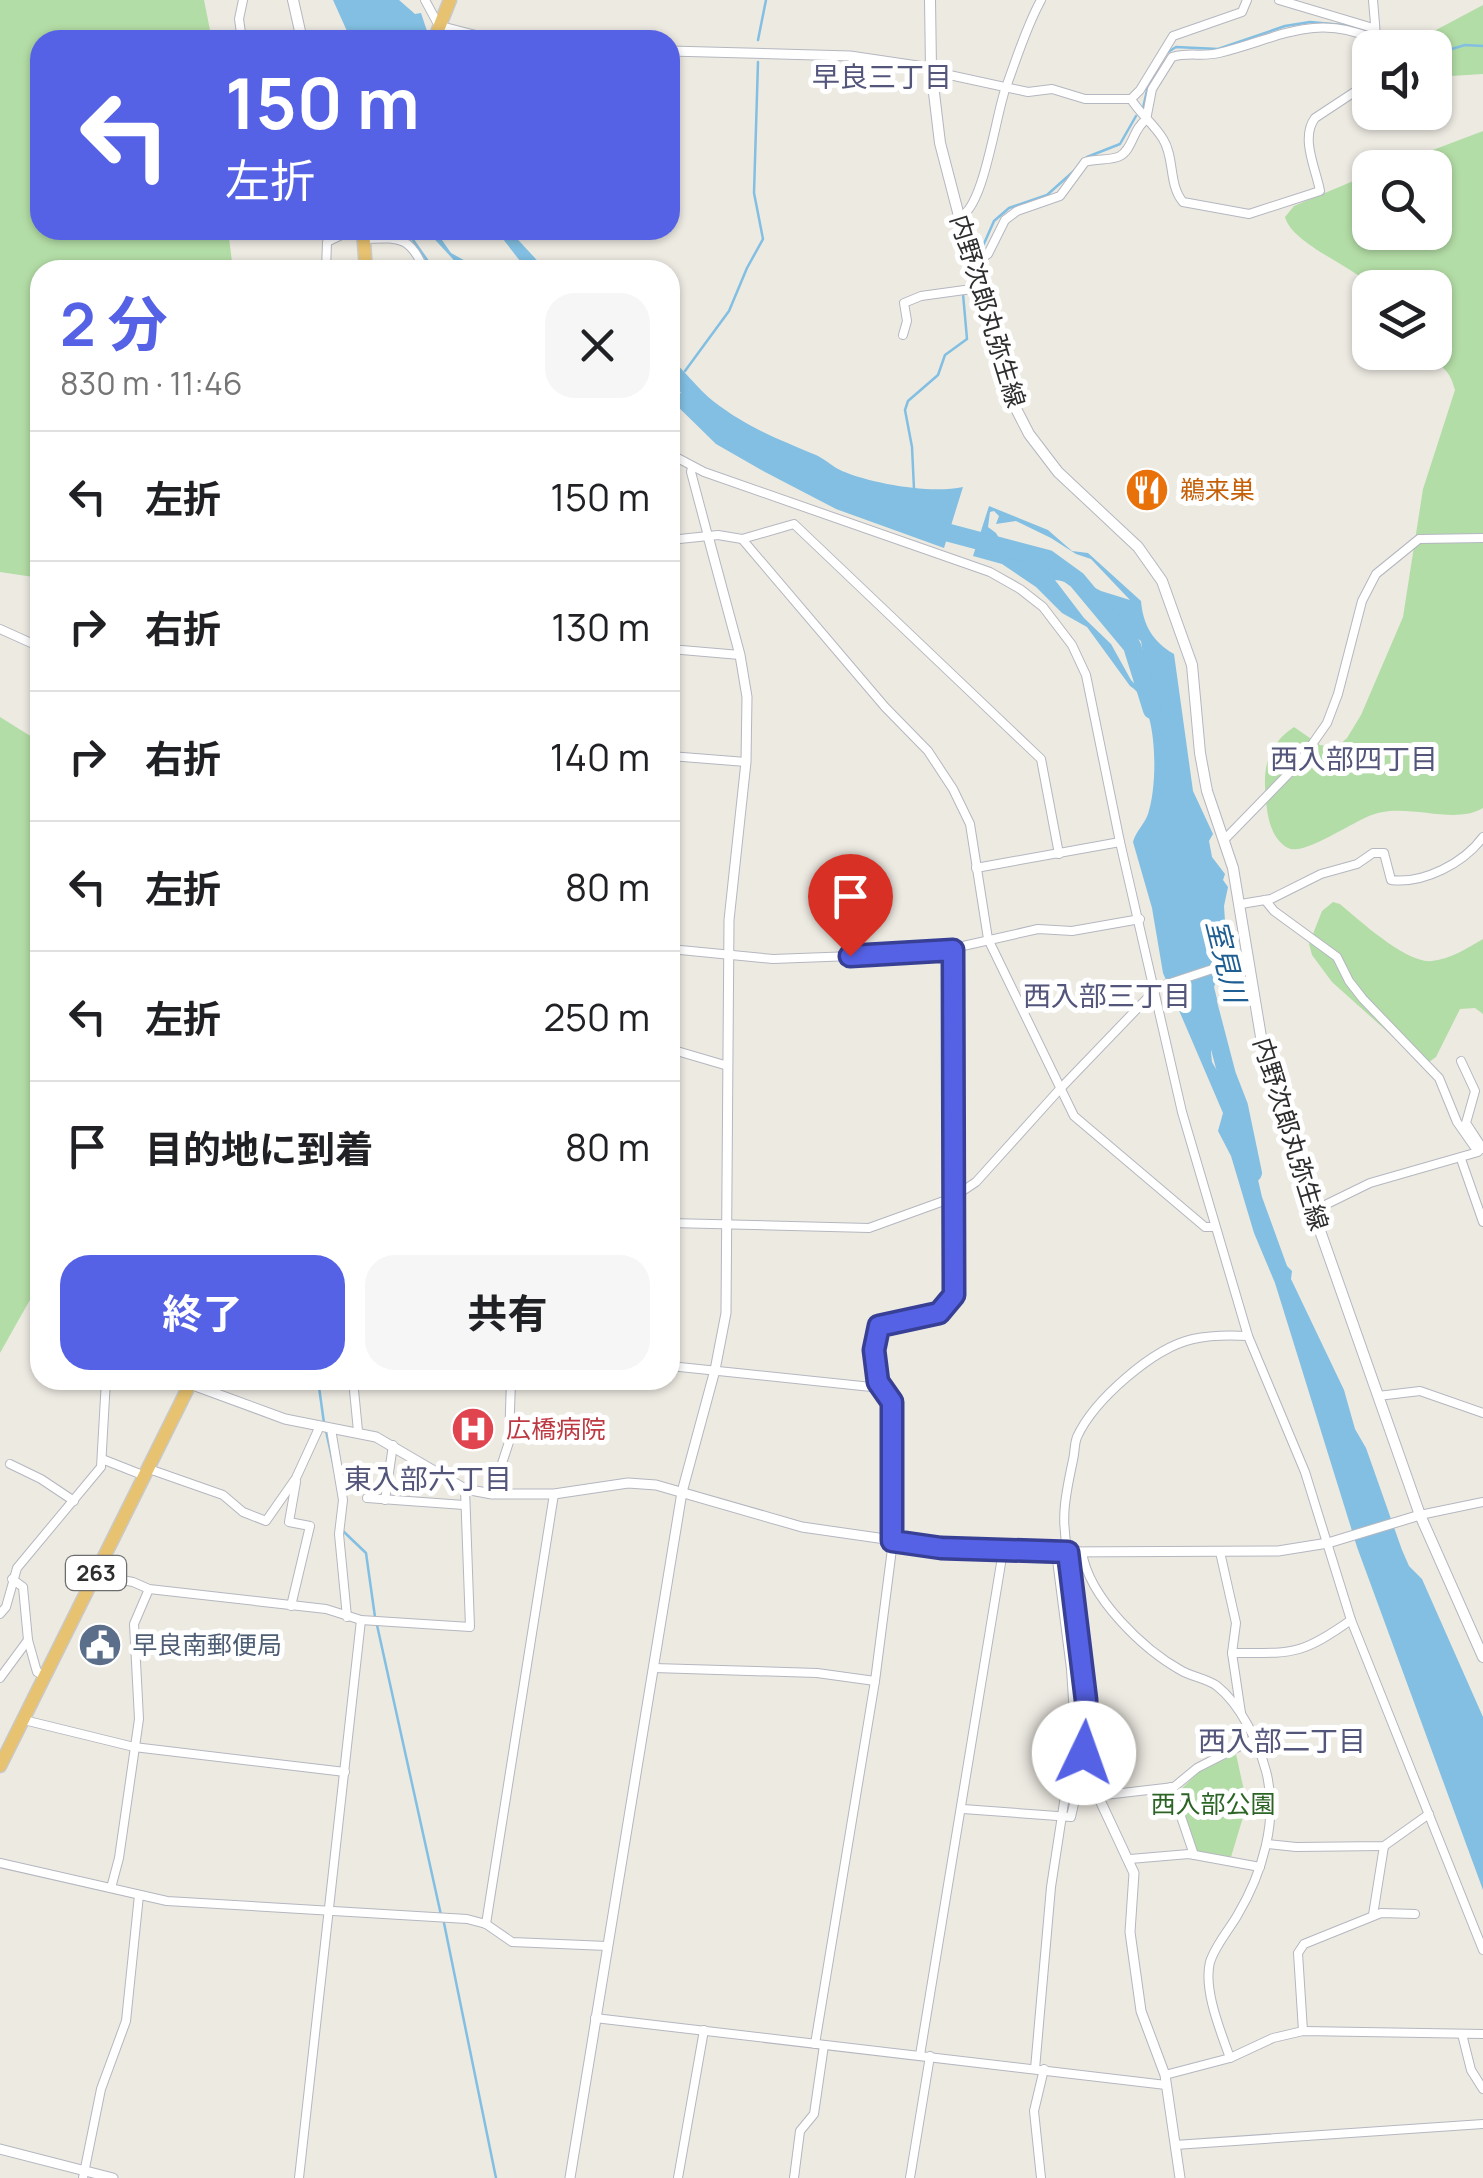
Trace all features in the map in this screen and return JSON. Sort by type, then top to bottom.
[{"type":"highway","points":[[438,30],[450,0]]},
{"type":"highway","name":"263","points":[[1,1762],[187,1390]]},
{"type":"main road","points":[[292,0],[300,30]]},
{"type":"main road","name":"内野次郎丸弥生線","points":[[930,0],[931,70],[940,143],[972,265],[973,290],[1010,397],[1029,434],[1058,472],[1138,547],[1162,581],[1192,665],[1200,753],[1241,904],[1243,960],[1264,1055],[1378,1396],[1414,1517],[1483,1658]]},
{"type":"street","points":[[240,30],[238,19],[243,0]]},
{"type":"street","points":[[425,0],[435,30]]},
{"type":"street","points":[[959,216],[970,210],[1006,87],[1041,0]]},
{"type":"street","points":[[680,51],[850,56],[1028,92],[1052,89],[1085,99],[1131,99],[1173,36],[1242,12],[1247,0]]},
{"type":"street","points":[[1282,0],[1373,28],[1373,0]]},
{"type":"street","points":[[972,265],[988,254],[1005,220],[1060,196],[1085,162],[1120,156],[1126,151],[1138,125],[1146,120],[1152,89],[1172,56],[1218,54],[1298,28],[1341,29],[1352,33]]},
{"type":"street","points":[[1131,99],[1163,139],[1176,195],[1183,202],[1249,214],[1320,191],[1309,146],[1310,125],[1352,93]]},
{"type":"street","points":[[326,260],[327,242],[331,240]]},
{"type":"street","points":[[404,240],[418,260]]},
{"type":"street","points":[[903,336],[907,321],[904,304],[921,296],[973,290]]},
{"type":"street","points":[[680,460],[990,572],[1044,607],[1066,635],[1086,675],[1182,1112],[1248,1336],[1332,1542],[1350,1620],[1483,1950]]},
{"type":"street","points":[[570,2178],[682,1492],[716,1370],[726,1313],[728,955],[731,876],[746,762],[748,697],[692,467]]},
{"type":"street","points":[[680,539],[708,536],[742,540],[794,524],[1041,759],[1060,854]]},
{"type":"street","points":[[1225,839],[1298,763],[1326,724],[1338,694],[1362,601],[1376,574],[1419,539],[1483,538]]},
{"type":"street","points":[[742,540],[938,764],[966,812],[988,940],[1074,1116],[1205,1227],[1214,1227]]},
{"type":"street","points":[[0,629],[30,642]]},
{"type":"street","points":[[680,650],[740,655]]},
{"type":"street","points":[[680,757],[746,762]]},
{"type":"street","points":[[1241,904],[1265,900],[1380,852],[1390,864],[1392,880],[1410,880],[1457,863],[1483,838]]},
{"type":"street","points":[[976,868],[1120,842]]},
{"type":"street","points":[[1265,900],[1336,957],[1362,999],[1439,1078],[1457,1122],[1481,1150]]},
{"type":"street","points":[[680,950],[773,959],[953,950],[1038,929],[1072,931],[1140,919]]},
{"type":"street","points":[[794,2178],[800,2131],[814,2114],[820,2044],[892,1541],[892,1402],[881,1388],[874,1350],[879,1326],[939,1313],[954,1295],[953,950]]},
{"type":"street","points":[[680,1223],[868,1228],[952,1198],[976,1182],[1156,990],[1243,960]]},
{"type":"street","points":[[680,1052],[728,1066]]},
{"type":"street","points":[[1462,1061],[1475,1091],[1466,1124],[1481,1150]]},
{"type":"street","points":[[1312,1208],[1370,1183],[1481,1150]]},
{"type":"street","points":[[1461,1159],[1483,1222]]},
{"type":"street","points":[[963,1809],[1071,1817],[1083,1764],[1086,1700],[1063,1529],[1064,1497],[1074,1442],[1091,1413],[1165,1350],[1192,1339],[1248,1336]]},
{"type":"street","points":[[680,1367],[881,1388]]},
{"type":"street","points":[[0,1614],[6,1608],[5,1588],[17,1568],[101,1467],[105,1390]]},
{"type":"street","points":[[211,1390],[285,1419],[358,1431],[393,1445],[465,1489],[492,1494],[554,1494],[628,1482],[682,1492],[802,1526],[892,1541],[1003,1551],[1278,1551],[1332,1542],[1414,1517],[1483,1502]]},
{"type":"street","points":[[355,1390],[358,1431]]},
{"type":"street","points":[[492,1494],[509,1442],[511,1390]]},
{"type":"street","points":[[1378,1396],[1420,1391],[1483,1413]]},
{"type":"street","points":[[102,1458],[223,1495],[243,1512],[266,1521],[326,1428]]},
{"type":"street","points":[[326,1428],[342,1500],[340,1530],[347,1617]]},
{"type":"street","points":[[384,1500],[393,1445]]},
{"type":"street","points":[[10,1464],[74,1501]]},
{"type":"street","points":[[291,1606],[310,1526],[289,1522],[296,1478]]},
{"type":"street","points":[[95,1575],[149,1589],[326,1609],[364,1621],[470,1627],[465,1489]]},
{"type":"street","points":[[486,1924],[554,1494]]},
{"type":"street","points":[[368,1498],[464,1505]]},
{"type":"street","points":[[910,2178],[925,2055],[1003,1551]]},
{"type":"street","points":[[1041,2178],[1034,2112],[1051,1887],[1075,1710],[1056,1552]]},
{"type":"street","points":[[1082,1552],[1090,1578],[1115,1615],[1148,1648],[1216,1685],[1241,1715],[1266,1771],[1270,1797],[1268,1844],[1251,1892],[1209,1965],[1213,2010],[1230,2058]]},
{"type":"street","points":[[1220,1552],[1236,1622],[1232,1653],[1241,1715]]},
{"type":"street","points":[[12,1579],[23,1588],[28,1640],[38,1672],[46,1676]]},
{"type":"street","points":[[111,1888],[139,1719],[134,1624],[149,1589]]},
{"type":"street","points":[[1232,1653],[1299,1651],[1350,1620]]},
{"type":"street","points":[[299,2178],[364,1621]]},
{"type":"street","points":[[0,1678],[28,1640]]},
{"type":"street","points":[[654,1668],[875,1680]]},
{"type":"street","points":[[24,1720],[134,1747],[345,1772]]},
{"type":"street","points":[[1096,1796],[1172,1787],[1197,1768],[1254,1739]]},
{"type":"street","points":[[1083,1764],[1130,1859],[1135,1887],[1130,1932],[1141,2011],[1166,2080],[1180,2178]]},
{"type":"street","points":[[1172,1787],[1194,1854]]},
{"type":"street","points":[[1268,1844],[1384,1846],[1428,1814]]},
{"type":"street","points":[[1373,1915],[1384,1846]]},
{"type":"street","points":[[1130,1859],[1194,1854],[1260,1867]]},
{"type":"street","points":[[0,1863],[167,1902],[443,1918],[486,1924],[512,1942],[607,1946]]},
{"type":"street","points":[[84,2174],[101,2089],[126,2022],[139,1895]]},
{"type":"street","points":[[1302,2031],[1298,1953],[1304,1944],[1373,1915],[1415,1914]]},
{"type":"street","points":[[596,2018],[1166,2080],[1302,2031],[1483,2034]]},
{"type":"street","points":[[678,2178],[704,2030]]},
{"type":"street","points":[[1462,2034],[1472,2070],[1483,2090]]},
{"type":"street","points":[[1175,2145],[1483,2124]]},
{"type":"street","points":[[0,2149],[84,2174],[113,2178]]},
{"type":"green space","points":[[0,0],[204,0],[210,30],[30,30],[30,240],[229,240],[232,260],[30,260],[30,576],[0,572]]},
{"type":"green space","points":[[1483,5],[1483,74],[1452,76],[1452,30],[1436,30]]},
{"type":"green space","points":[[1483,131],[1483,808],[1460,815],[1378,813],[1306,847],[1288,848],[1276,836],[1269,820],[1265,785],[1268,759],[1280,738],[1294,727],[1320,745],[1337,747],[1361,715],[1403,617],[1423,489],[1455,390],[1446,370],[1452,370],[1452,270],[1352,271],[1299,236],[1285,217],[1294,206],[1352,182],[1352,250],[1452,250],[1452,150],[1433,150]]},
{"type":"green space","points":[[0,717],[30,736],[30,1300],[0,1353]]},
{"type":"green space","points":[[1333,902],[1397,949],[1422,960],[1446,958],[1483,939],[1483,1014],[1475,1008],[1460,1009],[1436,1057],[1429,1062],[1419,1060],[1332,982],[1312,955],[1309,944],[1322,911]]},
{"type":"green space","name":"西入部公園","points":[[1236,1754],[1247,1804],[1231,1857],[1196,1851],[1176,1794],[1199,1772]]},
{"type":"water","points":[[333,0],[399,0],[415,14],[421,13],[427,30],[346,30]]},
{"type":"water","points":[[435,240],[442,240],[451,253],[464,260],[454,260]]},
{"type":"water","points":[[504,240],[518,240],[537,260],[519,260]]},
{"type":"water","points":[[680,368],[726,410],[842,471],[902,486],[963,487],[944,548],[836,509],[716,444],[680,409]]},
{"type":"water","points":[[989,506],[1048,530],[1072,551],[1088,553],[1141,601],[1150,632],[1174,654],[1193,791],[1213,834],[1209,841],[1212,857],[1225,874],[1223,880],[1228,887],[1224,906],[1227,951],[1214,987],[1217,999],[1211,1030],[1212,1062],[1234,1100],[1244,1151],[1253,1158],[1262,1197],[1292,1271],[1291,1279],[1344,1390],[1402,1550],[1409,1566],[1422,1579],[1483,1717],[1483,1890],[1357,1547],[1275,1283],[1254,1233],[1231,1156],[1218,1131],[1223,1113],[1163,973],[1152,908],[1133,842],[1148,814],[1153,784],[1154,746],[1146,709],[1140,695],[1087,627],[1062,613],[1036,587],[1002,564],[973,556]],"holes":[[[990,512],[999,516],[996,524],[1016,521],[1091,559],[1130,600],[1101,591],[1051,565],[1007,552],[988,527]],[[1055,580],[1075,586],[1097,600],[1129,634],[1141,641],[1148,687],[1141,690],[1131,680],[1111,644],[1084,618]]]},
{"type":"waterway","points":[[758,40],[766,0]]},
{"type":"waterway","points":[[1168,52],[1176,47],[1218,49],[1285,26],[1310,22],[1354,26]]},
{"type":"waterway","points":[[1452,49],[1483,46]]},
{"type":"waterway","points":[[685,371],[729,311],[763,239],[754,193],[758,62]]},
{"type":"waterway","points":[[1143,108],[1158,67]]},
{"type":"waterway","points":[[1087,157],[1120,144],[1136,116]]},
{"type":"waterway","points":[[979,255],[994,221],[1009,208],[1047,195],[1075,170]]},
{"type":"waterway","points":[[413,240],[427,260]]},
{"type":"waterway","points":[[914,489],[905,410],[908,401],[938,375],[945,355],[967,339],[963,294]]},
{"type":"waterway","name":"室見川","points":[[933,519],[942,531],[1048,559],[1077,580],[1132,646],[1152,710]]},
{"type":"waterway","name":"室見川","points":[[1206,995],[1239,1106],[1253,1173]]},
{"type":"waterway","points":[[319,1390],[324,1423]]},
{"type":"waterway","points":[[326,1431],[334,1467]]},
{"type":"waterway","points":[[343,1531],[366,1553],[375,1617]]},
{"type":"waterway","points":[[377,1625],[441,1915]]},
{"type":"waterway","points":[[444,1923],[496,2178]]},
{"type":"place","name":"鵜来巣","points":[[1147,490]]},
{"type":"place","name":"広橋病院","points":[[473,1429]]},
{"type":"place","name":"早良南郵便局","points":[[100,1645]]},
{"type":"district","name":"早良三丁目","points":[[882,77]]},
{"type":"district","name":"西入部四丁目","points":[[1354,759]]},
{"type":"district","name":"西入部三丁目","points":[[1107,996]]},
{"type":"district","name":"東入部六丁目","points":[[428,1479]]},
{"type":"district","name":"西入部二丁目","points":[[1282,1741]]},
{"type":"route","points":[[850,956],[953,950],[954,1295],[939,1313],[879,1326],[874,1350],[878,1382],[892,1402],[892,1541],[941,1548],[1068,1552],[1086,1700],[1084,1753]]}]
